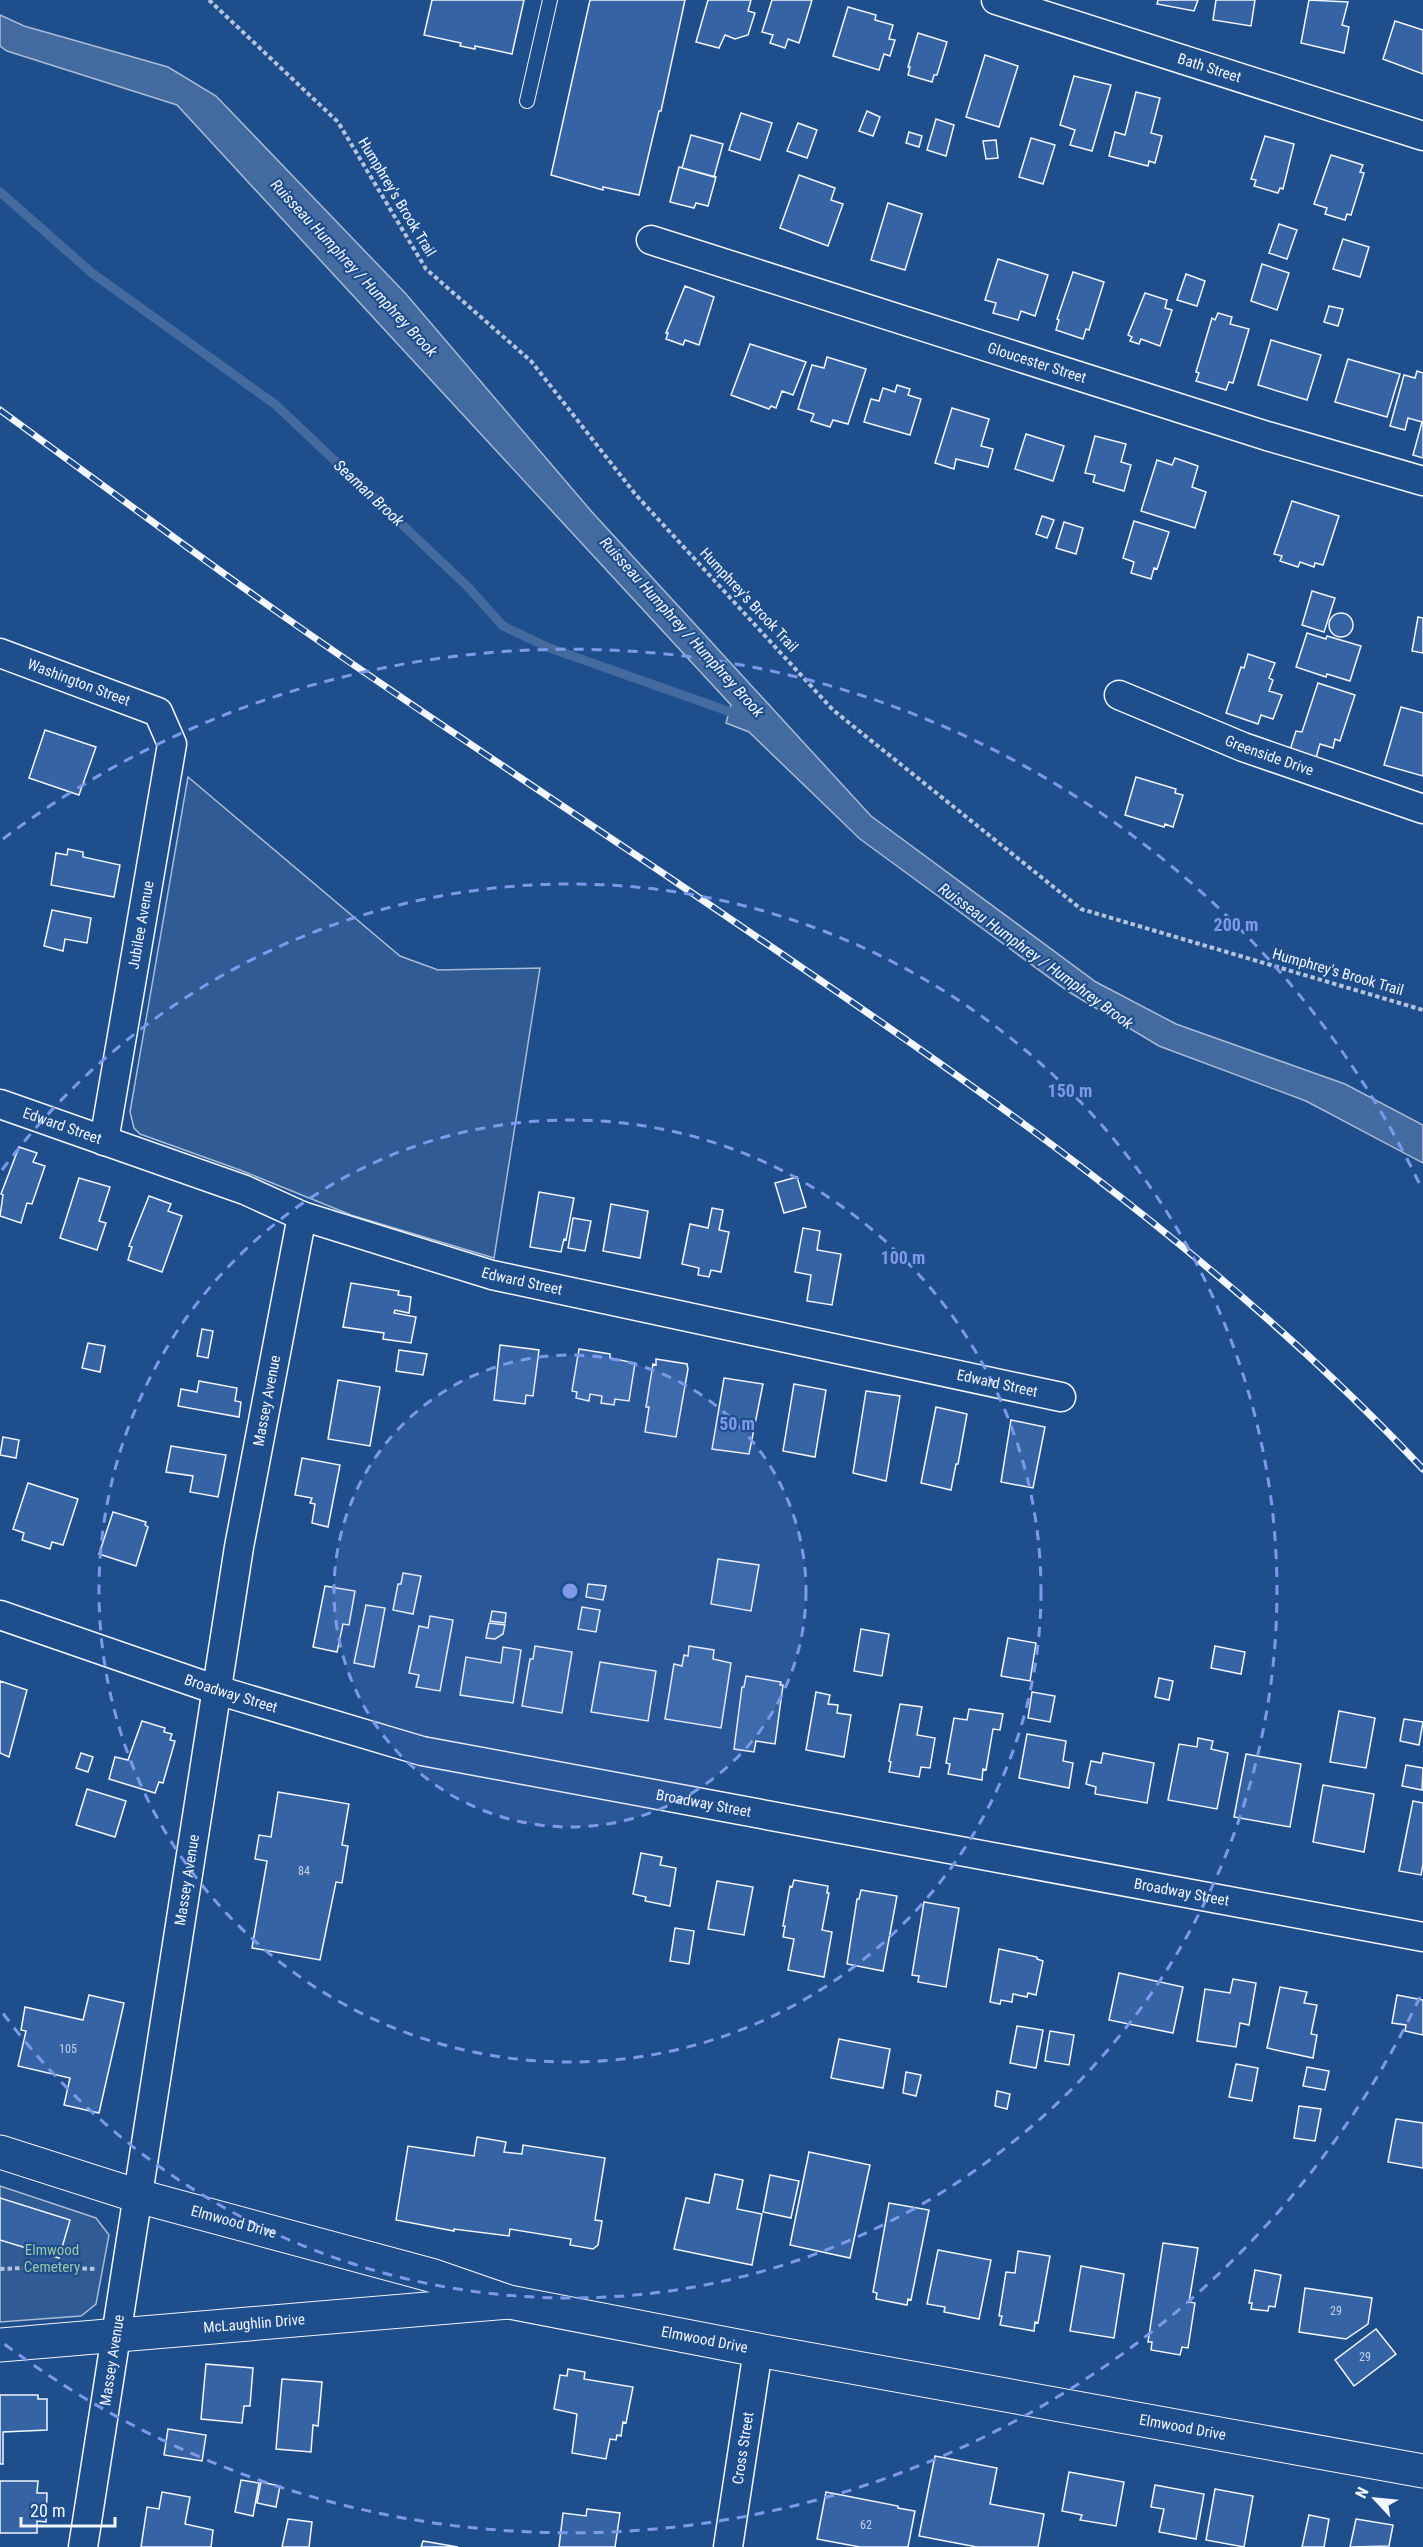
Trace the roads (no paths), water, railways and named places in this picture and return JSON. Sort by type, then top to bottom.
[{"type":"main road","name":"Elmwood Drive","points":[[0,2152],[138,2196],[434,2276],[509,2302],[758,2350],[1423,2471]]},
{"type":"main road","name":"McLaughlin Drive","points":[[0,2345],[414,2308],[509,2302]]},
{"type":"street","name":"Bath Street","points":[[996,0],[1423,136]]},
{"type":"street","name":"Gloucester Street","points":[[651,240],[1267,436],[1423,481]]},
{"type":"street","name":"Washington Street","points":[[0,653],[158,712]]},
{"type":"street","name":"Greenside Drive","points":[[1119,695],[1243,747],[1423,809]]},
{"type":"street","name":"Jubilee Avenue","points":[[104,1141],[172,744],[158,712]]},
{"type":"street","name":"Edward Street","points":[[0,1104],[245,1191],[302,1216],[492,1275],[1061,1397]]},
{"type":"street","name":"Massey Avenue","points":[[83,2547],[239,1547],[302,1216]]},
{"type":"street","name":"Broadway Street","points":[[0,1615],[217,1690],[422,1752],[1423,1937]]},
{"type":"street","name":"Cross Street","points":[[729,2547],[758,2350]]},
{"type":"lane","points":[[527,101],[550,0]]},
{"type":"water","name":"Ruisseau Humphrey / Humphrey Brook","points":[[0,15],[24,26],[168,67],[216,96],[406,294],[592,512],[871,816],[1096,982],[1176,1024],[1345,1084],[1423,1125],[1423,1163],[1306,1101],[1159,1046],[1069,992],[860,839],[749,732],[726,723],[731,705],[177,105],[7,51],[0,46]]},
{"type":"waterway","name":"Seaman Brook","points":[[0,192],[92,273],[276,405],[468,587],[503,626],[547,647],[739,715]]},
{"type":"railway","points":[[0,410],[289,620],[870,1015],[1064,1154],[1159,1227],[1250,1304],[1339,1384],[1423,1469]]},
{"type":"park label","name":"Elmwood Cemetery","points":[[52,2258]]}]
